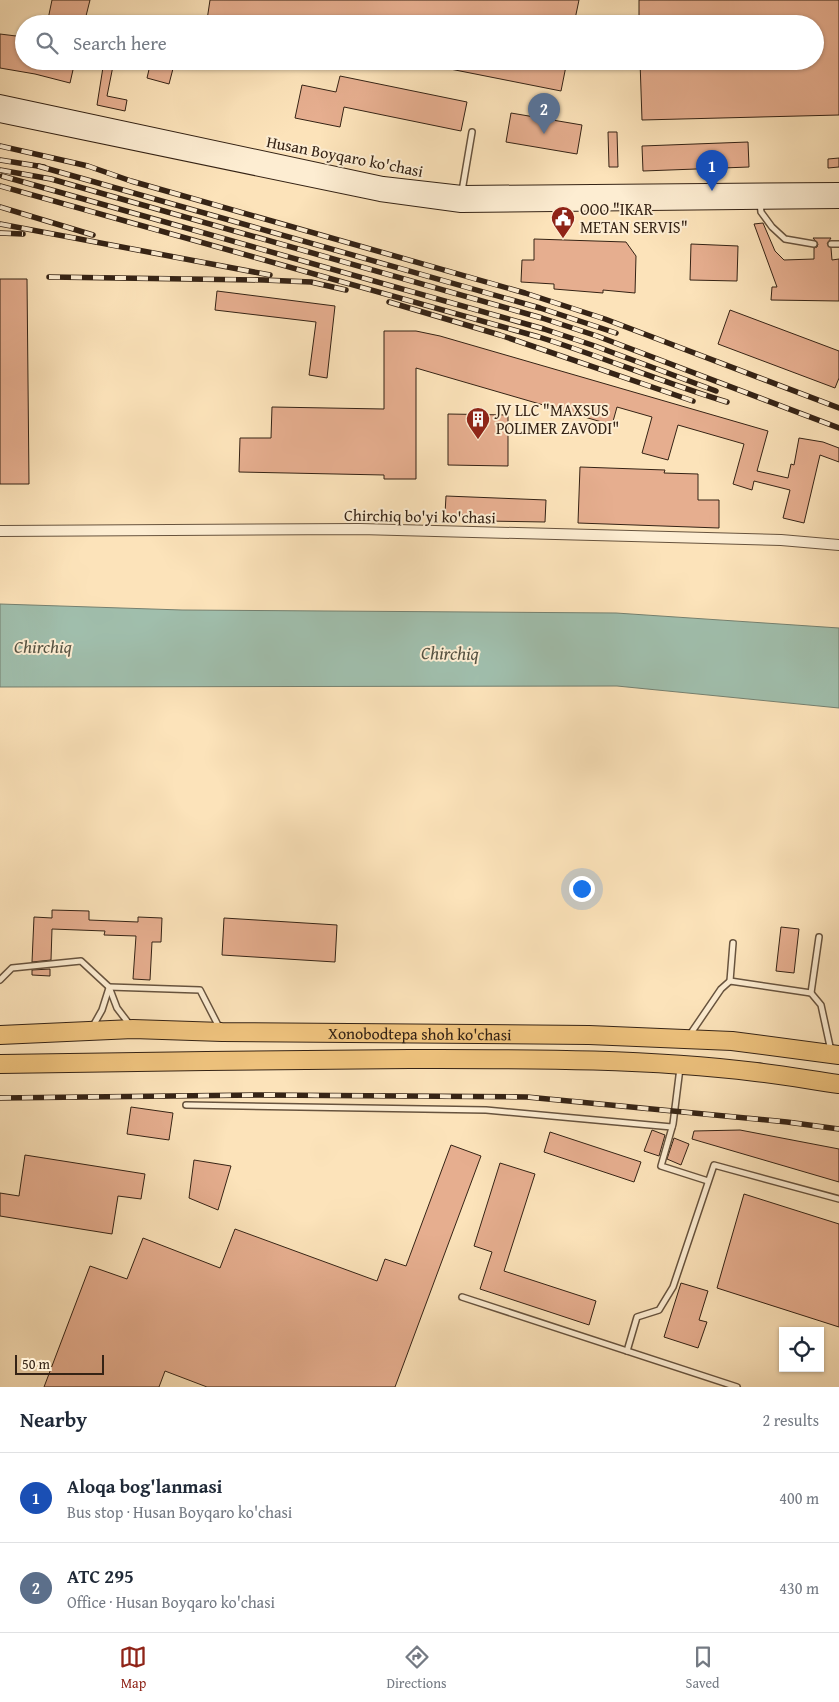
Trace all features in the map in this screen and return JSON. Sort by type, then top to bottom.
[{"type":"highway","name":"Xonobodtepa shoh ko'chasi","points":[[0,1036],[91,1030],[133,1030],[688,1038],[732,1041],[836,1055]]},
{"type":"highway","name":"Xonobodtepa shoh ko'chasi","points":[[0,1064],[312,1060],[596,1062],[680,1065],[755,1072],[839,1084]]},
{"type":"main road","name":"Husan Boyqaro ko'chasi","points":[[0,102],[461,199],[839,190]]},
{"type":"main road","name":"Husan Boyqaro ko'chasi","points":[[0,115],[380,194],[461,199],[839,201]]},
{"type":"street","name":"Chirchiq bo'yi ko'chasi","points":[[0,530],[360,529],[781,540],[839,545]]},
{"type":"lane","points":[[461,199],[472,132]]},
{"type":"lane","points":[[760,202],[761,212],[772,227],[785,239],[814,244]]},
{"type":"lane","points":[[830,244],[839,244]]},
{"type":"lane","points":[[811,993],[819,937]]},
{"type":"lane","points":[[688,1038],[721,989],[730,981],[733,943]]},
{"type":"lane","points":[[0,980],[12,968],[81,961],[110,987],[117,1008],[133,1030]]},
{"type":"lane","points":[[730,981],[811,993],[821,1005],[836,1055]]},
{"type":"lane","points":[[91,1030],[102,1010],[110,987]]},
{"type":"lane","points":[[110,987],[200,990],[222,1032]]},
{"type":"lane","points":[[680,1065],[672,1127],[661,1166],[708,1181]]},
{"type":"lane","points":[[186,1105],[486,1110],[672,1127]]},
{"type":"lane","points":[[627,1351],[637,1316],[659,1310],[673,1287],[714,1165],[839,1199]]},
{"type":"lane","points":[[462,1297],[737,1387]]},
{"type":"water","name":"Chirchiq","points":[[0,604],[182,610],[616,613],[839,628],[839,708],[617,686],[0,687]]},
{"type":"building","points":[[52,0],[90,0],[86,15],[49,15]]},
{"type":"building","points":[[210,0],[579,0],[576,15],[208,15]]},
{"type":"building","points":[[639,0],[839,0],[839,115],[642,120],[640,70],[824,70],[824,15],[639,15]]},
{"type":"building","points":[[0,34],[15,36],[15,70],[73,70],[70,83],[0,68]]},
{"type":"building","points":[[103,70],[112,70],[107,96],[127,100],[125,111],[97,105]]},
{"type":"building","points":[[149,70],[173,70],[169,84],[147,78]]},
{"type":"building","points":[[455,70],[565,70],[561,91]]},
{"type":"building","points":[[340,76],[467,102],[461,131],[344,107],[340,127],[295,118],[302,85],[336,92]]},
{"type":"building","points":[[511,113],[582,125],[577,154],[506,142]]},
{"type":"building","points":[[608,132],[617,132],[618,167],[609,167]]},
{"type":"building","points":[[748,142],[749,167],[643,171],[642,146]]},
{"type":"building","points":[[839,158],[839,167],[828,168],[828,159]]},
{"type":"building","points":[[763,223],[775,251],[784,260],[814,259],[814,248],[818,244],[813,238],[831,238],[827,244],[831,248],[832,260],[839,259],[839,301],[771,300],[772,287],[777,287],[754,224]]},
{"type":"building","points":[[534,239],[626,242],[636,256],[635,293],[603,290],[603,293],[554,289],[554,284],[521,282],[522,260],[534,260]]},
{"type":"building","points":[[691,244],[738,246],[737,281],[690,280]]},
{"type":"building","points":[[0,279],[27,279],[29,484],[0,484]]},
{"type":"building","points":[[217,291],[335,306],[327,378],[309,375],[316,322],[215,310]]},
{"type":"building","points":[[730,310],[839,351],[839,378],[835,388],[718,344]]},
{"type":"building","points":[[384,331],[416,331],[440,336],[768,431],[757,471],[788,478],[791,464],[794,465],[799,438],[823,442],[839,448],[839,462],[820,455],[804,523],[783,518],[790,490],[754,481],[752,490],[733,484],[744,444],[678,425],[668,460],[642,453],[652,417],[617,407],[612,425],[416,368],[416,479],[384,479],[384,475],[239,472],[240,438],[271,438],[272,407],[384,409]]},
{"type":"building","name":"JV LLC \"MAXSUS POLIMER ZAVODI\"","points":[[448,414],[508,415],[508,466],[448,465]]},
{"type":"building","points":[[580,467],[665,470],[664,473],[698,474],[698,500],[719,500],[719,528],[578,523]]},
{"type":"building","points":[[446,496],[546,500],[545,522],[485,521],[485,516],[445,514]]},
{"type":"building","points":[[52,910],[89,911],[89,920],[138,922],[138,917],[162,918],[161,942],[152,942],[150,980],[133,979],[136,936],[104,935],[105,931],[52,929],[51,960],[32,962],[34,917],[52,918]]},
{"type":"building","points":[[224,918],[337,925],[335,962],[222,955]]},
{"type":"building","points":[[781,927],[799,929],[794,973],[776,971]]},
{"type":"building","points":[[50,969],[50,976],[32,975],[32,970]]},
{"type":"building","points":[[131,1107],[173,1113],[169,1140],[127,1134]]},
{"type":"building","points":[[652,1130],[665,1135],[659,1156],[644,1151]]},
{"type":"building","points":[[740,1130],[839,1149],[839,1182],[692,1139],[694,1131]]},
{"type":"building","points":[[550,1132],[641,1162],[634,1182],[544,1152]]},
{"type":"building","points":[[674,1138],[689,1144],[681,1165],[667,1159]]},
{"type":"building","points":[[451,1145],[481,1156],[395,1387],[207,1387],[165,1371],[159,1387],[44,1387],[90,1266],[127,1279],[143,1238],[220,1268],[235,1229],[377,1281],[385,1259],[406,1266]]},
{"type":"building","points":[[25,1155],[145,1174],[141,1199],[118,1196],[112,1234],[0,1216],[0,1193],[19,1196]]},
{"type":"building","points":[[194,1160],[231,1166],[218,1210],[189,1198]]},
{"type":"building","points":[[500,1163],[535,1174],[504,1271],[596,1301],[589,1325],[480,1289],[492,1252],[474,1246]]},
{"type":"building","points":[[744,1194],[839,1224],[839,1327],[717,1288]]},
{"type":"building","points":[[681,1283],[708,1291],[699,1320],[707,1322],[698,1348],[664,1337]]},
{"type":"railway","points":[[0,146],[88,166],[131,181],[525,293],[605,319],[839,408]]},
{"type":"railway","points":[[0,160],[44,167]]},
{"type":"railway","points":[[38,166],[540,308],[616,333]]},
{"type":"railway","points":[[0,170],[51,179],[542,318],[597,336],[839,428]]},
{"type":"railway","points":[[2,176],[544,329],[716,391]]},
{"type":"railway","points":[[0,186],[539,337],[727,402]]},
{"type":"railway","points":[[0,207],[93,235]]},
{"type":"railway","points":[[0,224],[270,275]]},
{"type":"railway","points":[[0,233],[23,234]]},
{"type":"railway","points":[[49,277],[311,282],[346,290]]},
{"type":"railway","points":[[389,302],[500,335],[693,401]]},
{"type":"railway","points":[[0,1098],[261,1095],[527,1097],[787,1122],[839,1129]]},
{"type":"place","name":"ATC 295","points":[[544,134]]},
{"type":"place","name":"Aloqa bog'lanmasi","points":[[712,191]]},
{"type":"place","name":"OOO \"IKAR METAN SERVIS\"","points":[[563,239]]},
{"type":"place","name":"JV LLC \"MAXSUS POLIMER ZAVODI\"","points":[[478,440]]}]
